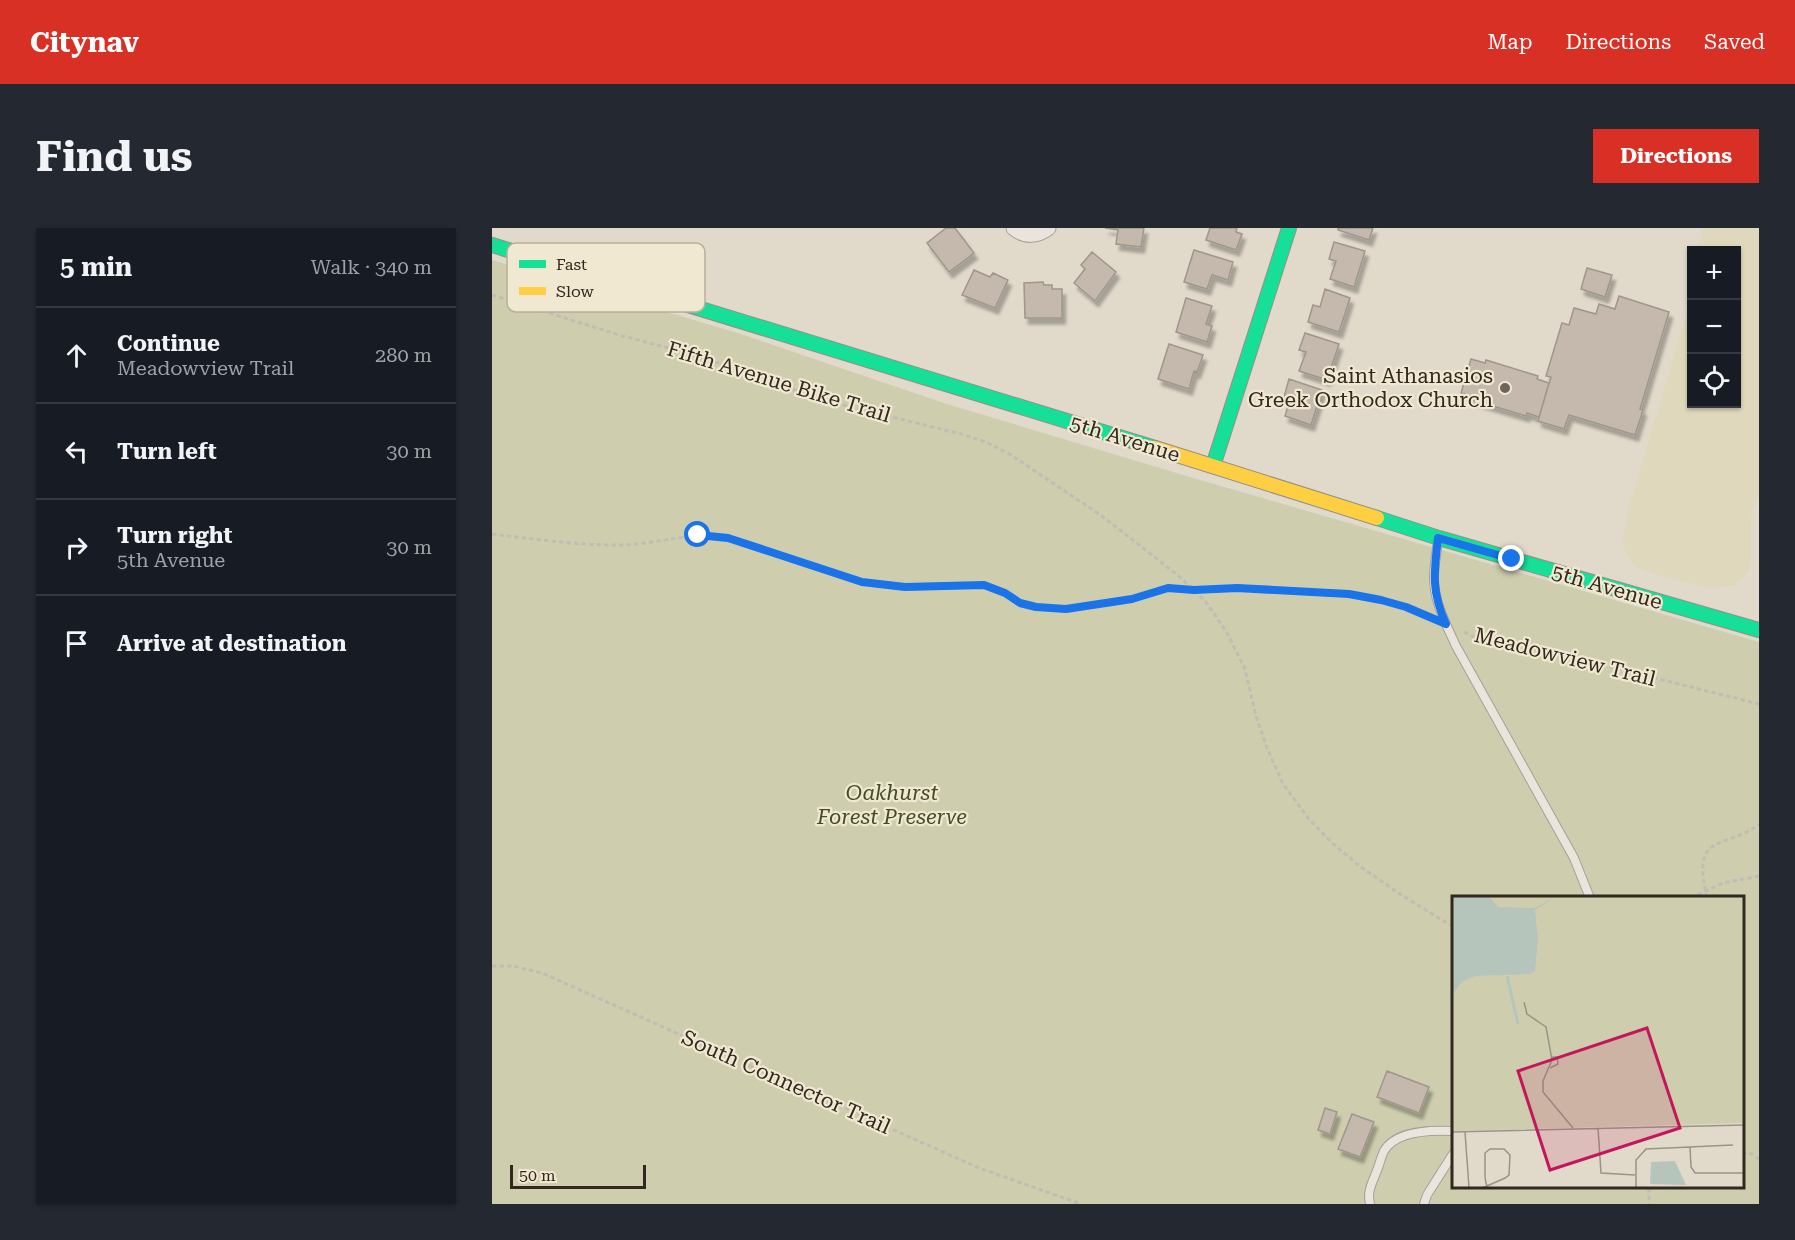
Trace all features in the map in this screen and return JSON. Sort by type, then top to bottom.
[{"type":"street","points":[[1014,228],[1026,235],[1034,235],[1048,228]]},
{"type":"street","points":[[1213,466],[1289,228]]},
{"type":"street","name":"5th Avenue","points":[[492,245],[507,250]]},
{"type":"street","name":"5th Avenue","points":[[705,310],[1213,466],[1438,538],[1759,630]]},
{"type":"lane","points":[[1438,538],[1434,577],[1436,597],[1446,624],[1574,858],[1589,896]]},
{"type":"lane","points":[[1370,1204],[1369,1191],[1385,1150],[1393,1141],[1420,1132],[1452,1131]]},
{"type":"lane","points":[[1424,1204],[1426,1195],[1452,1156]]},
{"type":"path","name":"Fifth Avenue Bike Trail","points":[[492,295],[507,300]]},
{"type":"path","name":"Fifth Avenue Bike Trail","points":[[546,312],[760,376],[818,399],[986,442],[1011,455],[1102,516],[1180,577],[1206,602],[1227,633],[1245,669],[1256,716],[1283,784],[1309,819],[1332,843],[1361,867],[1452,925]]},
{"type":"path","name":"Meadowview Trail","points":[[492,534],[617,545],[712,535],[728,538],[862,582],[905,587],[984,585],[1005,593],[1020,603],[1049,609],[1066,609],[1132,599],[1168,588],[1194,590],[1237,588],[1349,594],[1406,607],[1474,637],[1534,652],[1599,664],[1759,704]]},
{"type":"path","points":[[1706,896],[1702,874],[1705,853],[1711,846],[1744,834],[1759,825]]},
{"type":"path","points":[[1694,896],[1723,883],[1759,876]]},
{"type":"path","name":"South Connector Trail","points":[[492,966],[513,966],[542,973],[979,1168],[1081,1204]]},
{"type":"path","points":[[1744,1152],[1752,1154],[1759,1160]]},
{"type":"shaded area","points":[[1703,228],[1759,228],[1759,497],[1752,510],[1751,559],[1749,569],[1734,585],[1712,589],[1641,569],[1631,562],[1625,552],[1623,541],[1630,503],[1687,312],[1687,408],[1741,408],[1741,246],[1698,246]]},
{"type":"green space","name":"Oakhurst Forest Preserve","points":[[492,260],[507,264],[507,312],[667,312],[741,334],[947,404],[1759,642],[1759,1204],[492,1204]]},
{"type":"building","points":[[946,228],[955,228],[974,253],[949,272],[927,243]]},
{"type":"building","points":[[1105,228],[1144,228],[1141,247],[1116,244],[1118,230]]},
{"type":"building","points":[[1210,228],[1237,228],[1236,232],[1242,234],[1236,250],[1206,240]]},
{"type":"building","points":[[1338,228],[1373,228],[1369,240],[1338,230]]},
{"type":"building","points":[[1334,242],[1365,251],[1354,287],[1330,279],[1336,261],[1329,259]]},
{"type":"building","points":[[1194,250],[1233,262],[1228,280],[1212,275],[1207,289],[1184,282]]},
{"type":"building","points":[[1092,252],[1116,272],[1095,301],[1074,283],[1085,269],[1081,265]]},
{"type":"building","points":[[1587,268],[1612,275],[1605,297],[1581,289]]},
{"type":"building","points":[[974,270],[990,277],[993,273],[1008,280],[995,308],[962,295]]},
{"type":"building","points":[[1043,282],[1044,285],[1052,285],[1052,289],[1062,289],[1062,318],[1025,318],[1024,283]]},
{"type":"building","points":[[1325,289],[1350,298],[1339,332],[1308,322],[1313,305],[1320,307]]},
{"type":"building","points":[[1619,296],[1669,312],[1640,409],[1643,410],[1635,435],[1569,415],[1564,429],[1538,421],[1551,377],[1546,376],[1562,323],[1569,325],[1574,308],[1596,314],[1599,304],[1615,309]]},
{"type":"building","points":[[1186,298],[1212,306],[1206,324],[1212,326],[1207,342],[1176,332]]},
{"type":"building","points":[[1305,333],[1339,344],[1327,380],[1299,371],[1306,352],[1299,350]]},
{"type":"building","points":[[1169,344],[1203,355],[1197,372],[1194,371],[1189,389],[1158,379]]},
{"type":"building","name":"Saint Athanasios Greek Orthodox Church","points":[[1471,359],[1485,363],[1486,360],[1538,376],[1537,379],[1549,383],[1539,417],[1527,413],[1526,416],[1473,400],[1474,397],[1461,393]]},
{"type":"building","points":[[1289,379],[1322,390],[1311,425],[1285,416],[1290,399],[1284,397]]},
{"type":"building","points":[[1387,1071],[1429,1087],[1419,1113],[1377,1097]]},
{"type":"building","points":[[1325,1108],[1337,1112],[1330,1134],[1318,1130]]},
{"type":"building","points":[[1352,1114],[1374,1122],[1360,1157],[1338,1149]]},
{"type":"traffic: fast","points":[[1213,466],[1289,228]]},
{"type":"traffic: fast","points":[[492,245],[507,250]]},
{"type":"traffic: fast","points":[[705,310],[1155,448]]},
{"type":"traffic: fast","points":[[1377,518],[1759,630]]},
{"type":"traffic: slow","points":[[1155,448],[1377,518]]},
{"type":"place","name":"Saint Athanasios Greek Orthodox Church","points":[[1505,388]]},
{"type":"route","points":[[698,535],[728,538],[862,582],[905,587],[984,585],[1005,593],[1020,603],[1049,609],[1066,609],[1132,599],[1168,588],[1194,590],[1237,588],[1349,594],[1406,607],[1446,624],[1436,597],[1434,577],[1438,538],[1512,559]]}]
